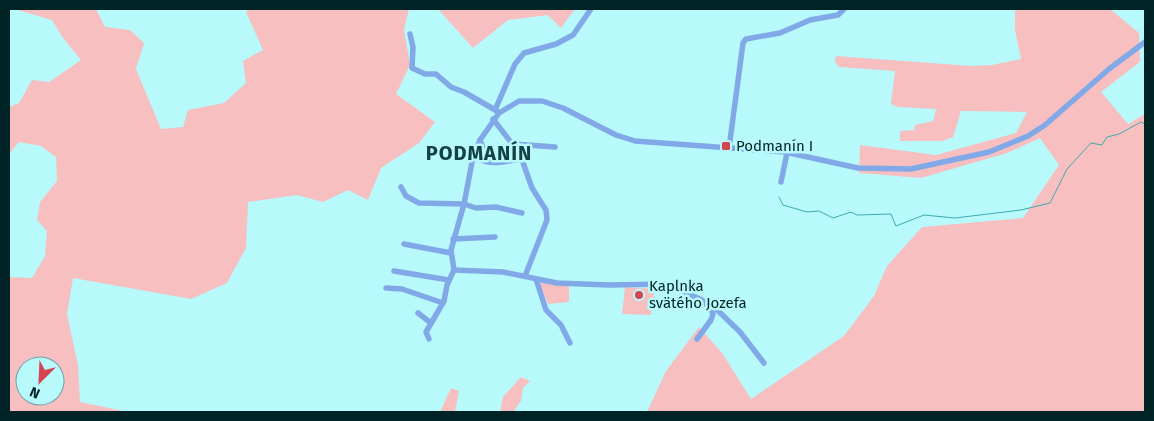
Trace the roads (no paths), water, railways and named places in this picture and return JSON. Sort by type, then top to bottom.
[{"type":"street","points":[[429,339],[426,335],[430,323],[443,303],[449,280],[454,270],[451,253],[453,239],[464,204],[473,157],[480,140],[497,111],[511,70],[524,53],[556,44],[573,35],[591,9]]},
{"type":"street","points":[[729,148],[742,43],[746,39],[780,33],[810,20],[838,15],[844,9]]},
{"type":"street","points":[[410,34],[414,58],[412,68],[425,74],[436,74],[451,88],[464,92],[497,111]]},
{"type":"street","points":[[497,111],[514,103],[534,99],[556,105],[628,139],[788,153],[858,168],[911,169],[989,152],[1028,136],[1044,126],[1109,69],[1145,42]]},
{"type":"street","points":[[493,119],[514,144],[523,159],[532,188],[546,210],[547,220],[525,276]]},
{"type":"street","points":[[480,140],[485,153],[484,161]]},
{"type":"street","points":[[514,144],[555,147]]},
{"type":"street","points":[[781,182],[788,153]]},
{"type":"street","points":[[473,157],[500,164],[511,159],[523,159]]},
{"type":"street","points":[[401,187],[406,196],[419,203],[464,204],[476,208],[496,207],[522,213]]},
{"type":"street","points":[[453,239],[496,237]]},
{"type":"street","points":[[404,244],[451,253]]},
{"type":"street","points":[[454,270],[503,272],[557,283],[609,286],[667,284],[709,302],[724,314],[764,363]]},
{"type":"street","points":[[394,271],[449,280]]},
{"type":"street","points":[[536,279],[546,310],[561,325],[570,343]]},
{"type":"street","points":[[386,288],[402,289],[443,303]]},
{"type":"street","points":[[697,339],[713,314],[711,309],[702,300]]},
{"type":"street","points":[[418,313],[430,323]]},
{"type":"waterway","points":[[779,197],[783,205],[807,212],[819,211],[833,218],[851,212],[857,215],[891,214],[896,226],[924,215],[955,218],[1021,210],[1050,203],[1067,169],[1091,143],[1102,145],[1107,137],[1119,134],[1141,122],[1145,124]]},
{"type":"place","name":"Podmanín I","points":[[726,146]]},
{"type":"place","name":"Kaplnka svätého Jozefa","points":[[639,295]]},
{"type":"district","name":"PODMANÍN","points":[[479,153]]}]
